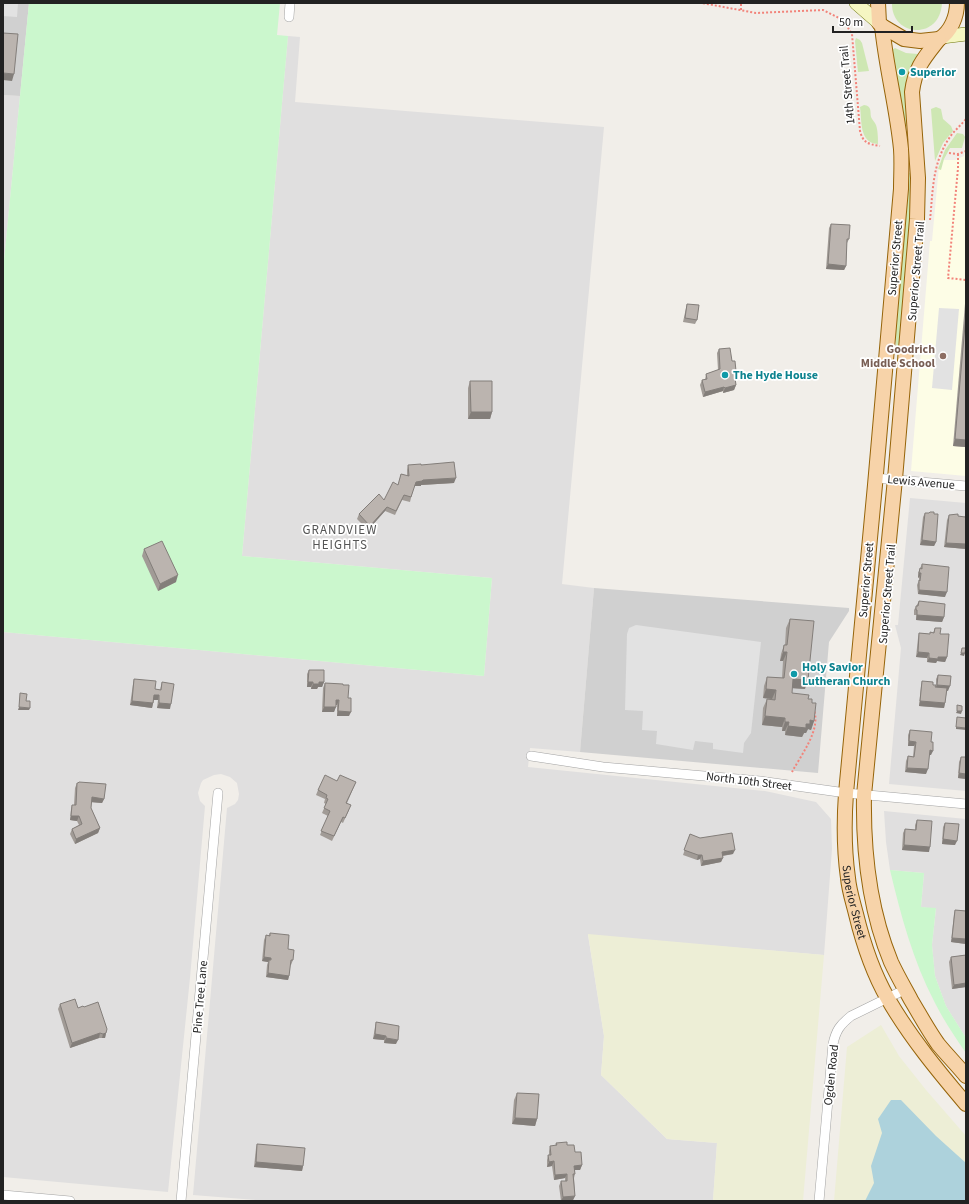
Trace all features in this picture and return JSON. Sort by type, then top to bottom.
[{"type":"main road","points":[[856,3],[881,24],[904,39],[920,41],[966,34]]},
{"type":"main road","name":"Superior Street","points":[[878,3],[898,128],[901,151],[901,170],[900,195],[846,793],[844,822],[847,866],[849,886],[861,934],[868,956],[888,999],[911,1036],[966,1104]]},
{"type":"main road","name":"Superior Street","points":[[957,3],[953,23],[918,68],[914,79],[912,92],[918,178],[918,206],[895,479],[864,795],[867,874],[873,905],[881,934],[892,962],[923,1020],[938,1043],[966,1076]]},
{"type":"street","points":[[289,17],[290,3]]},
{"type":"street","name":"Lewis Avenue","points":[[875,478],[966,486]]},
{"type":"street","name":"North 10th Street","points":[[531,756],[603,766],[760,781],[864,795],[966,804]]},
{"type":"street","name":"Pine Tree Lane","points":[[181,1201],[218,793]]},
{"type":"street","name":"Ogden Road","points":[[819,1201],[835,1034],[844,1022],[851,1016],[906,989]]},
{"type":"street","points":[[3,1195],[70,1201]]},
{"type":"path","name":"14th Street Trail","points":[[695,3],[756,13],[824,10],[845,23],[852,34],[860,131],[862,138],[867,143],[880,146]]},
{"type":"path","points":[[741,3],[741,10]]},
{"type":"path","name":"Superior Street Trail","points":[[930,223],[936,166],[950,136],[966,119]]},
{"type":"path","points":[[949,153],[958,154],[966,151]]},
{"type":"path","points":[[958,154],[948,278],[966,280]]},
{"type":"path","points":[[792,772],[813,734],[816,715],[811,706]]},
{"type":"shaded area","points":[[3,3],[29,3],[20,96],[3,95]]},
{"type":"shaded area","points":[[3,3],[18,3],[17,17],[3,16]]},
{"type":"shaded area","points":[[288,36],[300,37],[295,102],[604,127],[562,584],[594,588],[580,752],[530,748],[528,767],[765,791],[816,802],[831,819],[832,849],[824,955],[588,935],[604,1036],[601,1075],[667,1139],[717,1143],[713,1201],[267,1201],[193,1195],[227,808],[235,804],[238,800],[239,794],[237,783],[230,777],[221,774],[214,775],[203,780],[198,793],[200,801],[205,806],[190,978],[168,1192],[3,1177],[3,632],[484,676],[492,578],[242,556]]},
{"type":"shaded area","points":[[3,95],[20,96],[3,271]]},
{"type":"shaded area","name":"Goodrich Middle School","points":[[965,141],[966,476],[911,471],[930,241],[932,241],[939,166],[941,160],[955,160],[964,156]]},
{"type":"shaded area","points":[[939,308],[959,309],[952,390],[932,388]]},
{"type":"shaded area","points":[[910,498],[966,503],[966,791],[889,784],[901,648],[895,625],[898,625]]},
{"type":"shaded area","name":"Holy Savior Lutheran Church","points":[[594,588],[849,608],[849,611],[829,642],[818,773],[580,752]]},
{"type":"shaded area","points":[[636,625],[761,642],[751,733],[744,743],[743,753],[713,749],[713,743],[695,741],[693,750],[656,744],[657,731],[642,730],[643,711],[625,710],[627,634],[629,628]]},
{"type":"shaded area","points":[[884,811],[966,819],[966,1038],[946,1006],[935,976],[932,945],[936,909],[921,907],[924,873],[890,870]]},
{"type":"shaded area","points":[[588,934],[824,955],[803,1201],[713,1201],[717,1143],[667,1139],[601,1075],[604,1036]]},
{"type":"shaded area","points":[[881,1025],[899,1056],[966,1136],[966,1201],[834,1201],[847,1047]]},
{"type":"green space","points":[[29,3],[280,3],[277,35],[288,36],[242,556],[492,578],[484,676],[3,632],[3,271]]},
{"type":"green space","points":[[892,3],[942,3],[939,15],[933,24],[925,29],[916,30],[907,28],[899,23],[894,14]]},
{"type":"green space","points":[[856,38],[862,43],[869,71],[858,72]]},
{"type":"green space","points":[[895,48],[906,53],[918,54],[909,72],[905,89],[907,126],[905,127],[892,50]]},
{"type":"green space","points":[[864,105],[868,106],[871,117],[876,125],[878,132],[878,144],[872,143],[864,136],[860,107]]},
{"type":"green space","points":[[936,107],[941,109],[943,119],[951,126],[953,131],[943,143],[935,161],[931,109]]},
{"type":"green space","points":[[957,133],[963,134],[965,137],[962,148],[950,148],[944,159],[941,170],[938,169],[945,150]]},
{"type":"green space","points":[[908,173],[910,173],[911,197],[909,244],[898,362],[895,333]]},
{"type":"green space","points":[[890,870],[924,873],[921,907],[936,908],[932,945],[935,976],[946,1006],[966,1038],[966,1053],[938,1010],[920,971],[903,921]]},
{"type":"water","points":[[891,1100],[901,1100],[936,1136],[966,1163],[966,1201],[865,1201],[874,1183],[871,1166],[882,1133],[878,1119]]},
{"type":"building","points":[[3,33],[18,34],[14,74],[3,73]]},
{"type":"building","points":[[831,224],[850,225],[849,239],[847,239],[846,266],[828,264]]},
{"type":"building","points":[[687,304],[699,305],[697,320],[685,318]]},
{"type":"building","name":"Goodrich Middle School","points":[[966,314],[966,440],[955,439]]},
{"type":"building","name":"The Hyde House","points":[[730,348],[732,361],[735,361],[736,371],[734,371],[736,385],[705,392],[702,380],[707,379],[706,374],[720,369],[719,349]]},
{"type":"building","points":[[470,381],[492,381],[492,412],[471,412]]},
{"type":"building","points":[[454,462],[456,478],[423,480],[416,482],[411,497],[404,495],[396,511],[387,507],[370,526],[359,514],[379,494],[384,500],[393,482],[398,485],[401,474],[409,476],[408,465]]},
{"type":"building","points":[[930,512],[938,514],[936,542],[922,540],[925,513]]},
{"type":"building","points":[[958,514],[958,516],[965,517],[966,515],[966,544],[946,543],[949,515]]},
{"type":"building","points":[[162,541],[178,575],[160,584],[144,549]]},
{"type":"building","points":[[922,564],[949,567],[947,592],[919,590],[921,573],[919,573],[920,568],[922,569]]},
{"type":"building","points":[[919,601],[945,604],[944,617],[917,615],[916,606],[918,606]]},
{"type":"building","name":"Holy Savior Lutheran Church","points":[[790,619],[814,621],[808,680],[793,679],[792,693],[809,695],[808,699],[812,699],[812,703],[816,703],[814,721],[810,720],[810,724],[806,724],[806,728],[788,726],[789,722],[785,722],[785,718],[765,716],[767,699],[775,700],[776,690],[766,689],[767,677],[784,678],[787,652],[783,652],[784,645],[787,645]]},
{"type":"building","points":[[935,628],[941,628],[940,634],[949,634],[947,657],[938,657],[938,659],[929,658],[929,653],[918,652],[919,633],[934,633]]},
{"type":"building","points":[[962,648],[966,648],[965,653],[961,653]]},
{"type":"building","points":[[309,670],[324,670],[324,682],[313,684],[313,682],[308,682]]},
{"type":"building","points":[[938,675],[951,676],[950,686],[937,685]]},
{"type":"building","points":[[134,679],[156,681],[155,689],[161,690],[162,682],[174,684],[171,704],[159,703],[159,695],[154,695],[153,703],[132,701]]},
{"type":"building","points":[[922,681],[933,682],[933,685],[936,685],[935,687],[947,688],[945,703],[920,701]]},
{"type":"building","points":[[325,683],[349,685],[348,698],[351,698],[351,712],[338,711],[339,700],[336,700],[336,707],[324,707]]},
{"type":"building","points":[[20,693],[27,694],[26,701],[30,701],[30,708],[19,707]]},
{"type":"building","points":[[957,705],[962,706],[962,711],[957,711]]},
{"type":"building","points":[[957,717],[966,718],[966,728],[956,727]]},
{"type":"building","points":[[910,730],[932,732],[931,742],[933,742],[933,751],[930,750],[928,769],[907,768],[908,756],[914,757],[916,742],[909,741]]},
{"type":"building","points":[[961,757],[966,757],[966,774],[959,773]]},
{"type":"building","points":[[325,775],[337,781],[340,775],[356,782],[346,803],[351,805],[345,818],[343,817],[334,836],[321,831],[330,811],[324,808],[328,799],[326,798],[327,795],[318,790]]},
{"type":"building","points":[[77,783],[106,784],[104,799],[92,797],[91,808],[100,828],[76,839],[72,829],[82,824],[79,816],[71,816],[72,805],[76,805]]},
{"type":"building","points":[[917,820],[932,821],[930,847],[904,845],[905,829],[916,830]]},
{"type":"building","points":[[945,823],[959,824],[957,841],[943,839]]},
{"type":"building","points":[[732,833],[735,850],[722,852],[723,858],[703,861],[702,855],[684,850],[690,834],[700,838]]},
{"type":"building","points":[[955,910],[966,911],[966,939],[952,938]]},
{"type":"building","points":[[270,933],[289,935],[288,949],[294,950],[289,976],[268,973],[269,960],[271,960],[271,958],[264,957],[266,935],[270,936]]},
{"type":"building","points":[[966,955],[966,983],[954,985],[951,957]]},
{"type":"building","points":[[75,999],[78,1008],[98,1002],[107,1029],[106,1033],[100,1033],[72,1043],[60,1004]]},
{"type":"building","points":[[376,1022],[399,1026],[398,1040],[375,1034]]},
{"type":"building","points":[[517,1093],[539,1094],[537,1119],[515,1118]]},
{"type":"building","points":[[567,1142],[567,1145],[574,1145],[575,1152],[581,1152],[582,1165],[574,1166],[575,1174],[573,1174],[575,1196],[563,1197],[561,1181],[567,1181],[567,1174],[555,1175],[554,1161],[549,1162],[548,1155],[551,1155],[550,1146],[557,1145],[556,1143]]},
{"type":"building","points":[[257,1144],[305,1148],[303,1166],[256,1162]]},
{"type":"place","name":"Superior","points":[[902,72]]},
{"type":"place","name":"Goodrich Middle School","points":[[943,356]]},
{"type":"place","name":"The Hyde House","points":[[725,375]]},
{"type":"place","name":"Holy Savior Lutheran Church","points":[[794,674]]},
{"type":"district","name":"GRANDVIEW HEIGHTS","points":[[340,536]]}]
